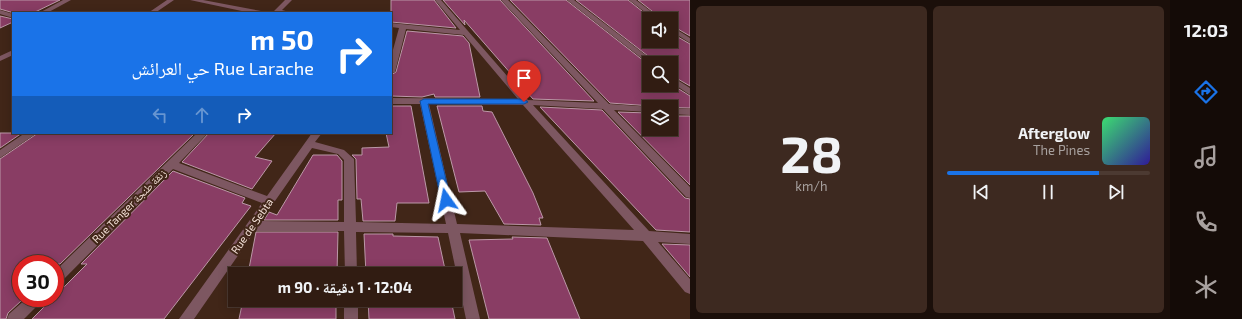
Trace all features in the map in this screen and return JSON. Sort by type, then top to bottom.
[{"type":"street","points":[[44,12],[68,0]]},
{"type":"street","points":[[153,12],[171,0]]},
{"type":"street","points":[[193,0],[256,12]]},
{"type":"street","points":[[276,12],[289,0]]},
{"type":"street","points":[[438,0],[524,102],[645,235],[690,288]]},
{"type":"street","points":[[504,0],[690,194]]},
{"type":"street","points":[[570,0],[643,56]]},
{"type":"street","points":[[632,0],[648,12]]},
{"type":"street","points":[[0,12],[12,16]]},
{"type":"street","points":[[392,25],[466,33]]},
{"type":"street","points":[[393,57],[403,26]]},
{"type":"street","points":[[678,33],[690,41]]},
{"type":"street","points":[[0,59],[12,53]]},
{"type":"street","points":[[678,83],[690,92]]},
{"type":"street","points":[[392,101],[524,102],[642,109]]},
{"type":"street","points":[[424,101],[473,319]]},
{"type":"street","points":[[678,111],[690,112]]},
{"type":"street","points":[[0,155],[31,134]]},
{"type":"street","name":"Rue Tanger زنقة طنجة","points":[[64,270],[202,134]]},
{"type":"street","name":"Rue de Sebta","points":[[186,319],[316,134]]},
{"type":"street","points":[[310,144],[341,152],[349,159],[351,267]]},
{"type":"street","points":[[171,164],[269,201]]},
{"type":"street","points":[[253,226],[452,228],[645,235],[690,239]]},
{"type":"street","points":[[14,319],[27,307]]},
{"type":"street","points":[[351,307],[351,319]]},
{"type":"building","points":[[0,0],[60,0],[35,12],[12,12],[0,9]]},
{"type":"building","points":[[391,0],[434,0],[456,28],[392,22]]},
{"type":"building","points":[[443,0],[500,0],[594,101],[533,99],[464,20],[465,25]]},
{"type":"building","points":[[510,0],[566,0],[642,60],[642,92],[678,92],[678,88],[690,96],[690,108],[678,108],[678,100],[642,100],[642,105],[610,103]]},
{"type":"building","points":[[576,0],[628,0],[643,12],[642,48],[678,48],[678,37],[690,44],[690,86],[678,79],[678,56],[648,56]]},
{"type":"building","points":[[638,0],[690,0],[690,36],[678,29],[678,12],[653,12]]},
{"type":"building","points":[[0,16],[12,19],[12,22],[0,28]]},
{"type":"building","points":[[407,31],[463,36],[469,43],[480,97],[435,97],[434,94],[422,97],[392,96],[392,74],[396,72]]},
{"type":"building","points":[[392,106],[411,106],[429,203],[397,203],[395,221],[363,221],[361,199],[357,199],[356,159],[352,155],[362,155],[362,148],[389,147],[386,134],[392,134]]},
{"type":"building","points":[[437,106],[482,106],[483,111],[492,112],[533,193],[543,218],[539,218],[541,225],[504,224],[485,191],[459,192]]},
{"type":"building","points":[[540,107],[602,110],[685,198],[690,199],[690,232],[656,230]]},
{"type":"building","points":[[618,112],[642,113],[642,136],[678,136],[678,116],[690,116],[690,185]]},
{"type":"building","points":[[0,133],[21,134],[0,148]]},
{"type":"building","points":[[37,134],[194,134],[64,260],[64,255],[12,255],[12,307],[14,307],[8,313],[6,319],[0,319],[0,159]]},
{"type":"building","points":[[208,134],[275,134],[255,157],[272,161],[252,189],[182,162]]},
{"type":"building","points":[[313,155],[337,155],[342,161],[342,200],[338,200],[338,220],[264,220],[269,212],[277,215]]},
{"type":"building","points":[[173,171],[245,198],[242,203],[251,206],[164,319],[32,319],[44,307],[64,307],[64,287],[87,264],[81,264]]},
{"type":"building","points":[[256,232],[338,232],[337,267],[249,267]]},
{"type":"building","points":[[364,234],[438,237],[444,267],[366,267]]},
{"type":"building","points":[[512,237],[547,238],[580,319],[489,319],[469,240],[513,239]]},
{"type":"building","points":[[662,244],[690,245],[690,277]]},
{"type":"building","points":[[242,307],[336,307],[336,319],[239,319]]},
{"type":"building","points":[[368,307],[452,307],[455,319],[369,319]]},
{"type":"route","points":[[446,200],[424,101],[524,102]]}]
